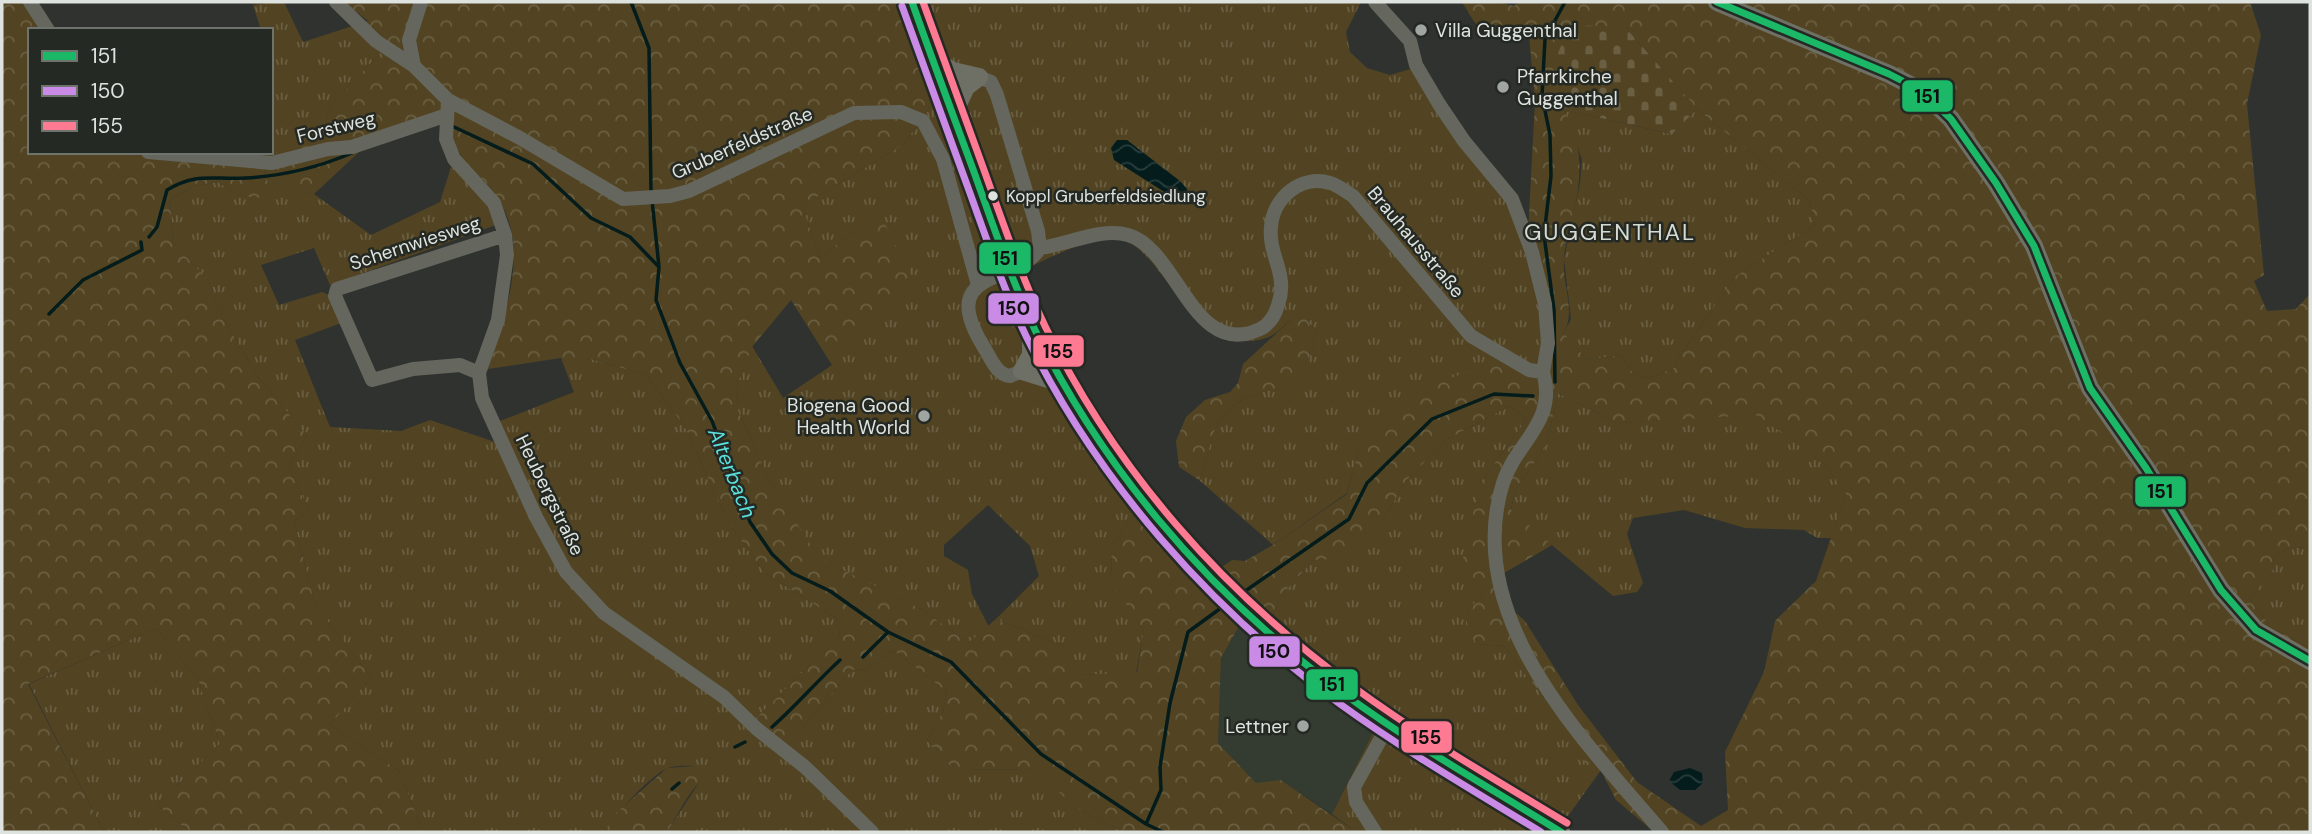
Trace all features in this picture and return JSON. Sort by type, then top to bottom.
[{"type":"main road","points":[[912,2],[1003,254],[1031,323],[1064,384],[1144,503],[1221,588],[1268,633],[1319,674],[1389,724],[1561,832]]},
{"type":"main road","points":[[1717,2],[1867,64],[1922,91],[1964,135],[1996,183],[2039,257],[2077,362],[2090,388],[2146,468],[2227,599],[2250,625],[2271,641],[2310,661]]},
{"type":"main road","points":[[932,59],[953,71],[979,77]]},
{"type":"main road","points":[[953,115],[966,87],[979,77]]},
{"type":"main road","points":[[1031,323],[1031,355],[1022,371],[1064,384]]},
{"type":"street","points":[[30,2],[47,28]]},
{"type":"street","name":"Gruberfeldstraße","points":[[336,2],[376,41],[414,66],[448,100],[520,138],[622,199],[670,196],[690,191],[854,113],[901,113],[923,121],[943,159],[972,253],[978,285],[970,308],[977,335],[1004,375],[1022,371]]},
{"type":"street","points":[[414,66],[410,40],[421,2]]},
{"type":"street","points":[[1376,2],[1410,41],[1416,65],[1464,141],[1512,199],[1532,252],[1545,304],[1548,343],[1543,372],[1548,401],[1503,482],[1494,530],[1497,572],[1527,655],[1551,699],[1662,832]]},
{"type":"street","points":[[978,285],[1023,263],[1040,248],[1038,231],[997,95],[991,82],[979,77]]},
{"type":"street","name":"Heubergstraße","points":[[448,100],[446,139],[454,159],[494,203],[505,234],[507,256],[498,320],[480,373],[482,398],[536,517],[566,572],[604,612],[724,697],[757,729],[805,767],[872,832]]},
{"type":"street","name":"Forstweg","points":[[171,154],[272,163],[328,149],[352,147],[447,115]]},
{"type":"street","name":"Brauhausstraße","points":[[1040,248],[1063,246],[1111,232],[1130,235],[1164,267],[1202,318],[1214,329],[1246,334],[1261,328],[1274,318],[1284,288],[1270,228],[1281,198],[1304,182],[1330,183],[1353,196],[1471,336],[1530,370],[1543,372]]},
{"type":"street","name":"Schernwiesweg","points":[[480,373],[460,365],[412,369],[372,380],[335,296],[337,289],[505,234]]},
{"type":"street","points":[[1375,832],[1356,802],[1354,787],[1389,724]]},
{"type":"shaded area","points":[[1239,625],[1377,725],[1332,814],[1281,780],[1256,783],[1218,743],[1221,658]]},
{"type":"green space","points":[[2,2],[36,2],[52,28],[28,28],[28,154],[261,154],[268,183],[263,198],[239,196],[218,182],[194,186],[170,200],[173,243],[208,280],[222,316],[257,376],[307,436],[289,466],[309,511],[294,521],[315,605],[371,677],[330,725],[399,771],[423,832],[190,832],[157,805],[220,744],[198,679],[156,628],[28,684],[104,832],[2,832]]},
{"type":"green space","points":[[284,2],[303,42],[368,21],[389,44],[331,105],[320,141],[286,192],[314,194],[371,235],[440,202],[451,167],[460,154],[499,199],[507,221],[330,285],[314,248],[261,265],[279,305],[322,292],[333,297],[344,322],[295,340],[330,427],[401,431],[430,420],[495,442],[495,423],[574,392],[561,358],[588,358],[646,375],[685,427],[729,524],[765,573],[836,618],[840,636],[754,720],[803,727],[852,670],[866,669],[893,650],[947,692],[943,712],[927,740],[956,769],[1041,770],[1069,801],[1090,815],[1128,832],[667,832],[700,781],[696,766],[675,766],[660,772],[642,787],[604,832],[423,832],[399,771],[330,725],[371,677],[315,605],[294,521],[309,511],[289,466],[307,436],[257,376],[222,316],[208,280],[173,243],[170,200],[194,186],[218,182],[239,196],[268,183],[261,154],[273,154],[273,28],[260,28],[253,5]]},
{"type":"green space","points":[[344,2],[407,2],[424,7],[429,2],[900,2],[931,105],[904,144],[802,206],[820,258],[862,225],[883,220],[911,276],[832,365],[791,300],[752,347],[737,384],[738,411],[770,481],[819,558],[923,610],[968,643],[996,619],[1065,647],[1080,675],[1137,672],[1144,630],[1112,584],[1111,548],[1133,515],[1198,583],[1232,560],[1245,561],[1273,545],[1347,494],[1359,448],[1442,381],[1485,366],[1501,365],[1527,374],[1554,342],[1528,233],[1535,102],[1529,35],[1483,30],[1461,2],[1497,2],[1514,6],[1518,2],[2250,2],[2261,35],[2247,104],[2264,275],[2254,281],[2267,311],[2296,309],[2310,294],[2310,547],[2290,548],[2274,556],[2272,573],[2249,598],[2271,627],[2310,648],[2310,832],[1654,832],[1616,800],[1601,770],[1578,759],[1580,743],[1503,646],[1477,644],[1466,629],[1466,613],[1484,592],[1462,563],[1480,483],[1527,419],[1509,406],[1446,440],[1405,482],[1382,522],[1331,559],[1313,560],[1280,597],[1272,617],[1239,626],[1221,658],[1218,743],[1256,783],[1281,780],[1356,832],[1128,832],[1090,815],[1068,801],[1040,770],[956,769],[927,740],[943,712],[947,692],[893,650],[866,669],[852,670],[803,727],[780,738],[754,720],[840,636],[836,618],[765,573],[729,524],[685,427],[646,375],[588,358],[561,358],[488,369],[512,282],[513,238],[497,197],[459,152],[441,113],[369,137],[358,153],[314,194],[286,193],[276,152],[320,141],[331,105],[389,44],[368,21]],"holes":[[[1625,27],[1697,109],[1810,201],[1815,225],[1736,276],[1680,355],[1674,368],[1651,378],[1634,375],[1621,355],[1587,360],[1564,333],[1569,315],[1564,255],[1578,189],[1579,159],[1573,130],[1558,99]],[[1558,393],[1617,423],[1756,415],[1825,464],[1846,494],[1816,581],[1775,621],[1764,672],[1725,752],[1728,810],[1701,826],[1637,782],[1578,705],[1525,621],[1510,608],[1499,576],[1552,545],[1511,510],[1515,490],[1546,446]]]},
{"type":"green space","points":[[900,2],[1361,2],[1346,32],[1350,52],[1367,68],[1390,75],[1414,68],[1528,233],[1554,342],[1527,374],[1359,448],[1347,493],[1273,545],[1199,480],[1215,430],[1224,415],[1238,403],[1291,381],[1302,371],[1310,355],[1316,331],[1306,319],[1292,319],[1266,338],[1238,341],[1214,332],[1195,316],[1145,255],[1128,242],[1108,238],[1076,247],[1022,271],[1046,330],[1129,456],[1133,474],[1133,515],[1111,548],[1112,583],[1144,630],[1136,673],[1079,675],[1065,647],[996,619],[1039,576],[1030,546],[988,505],[944,545],[944,556],[968,570],[972,594],[989,627],[968,643],[923,610],[818,558],[770,481],[738,411],[737,384],[752,346],[783,398],[832,365],[862,225],[820,258],[802,206],[904,144],[931,105]]},
{"type":"green space","points":[[1570,25],[1625,27],[1697,109],[1672,134],[1565,110],[1555,87],[1554,77],[1560,47]]},
{"type":"green space","points":[[1697,109],[1810,201],[1815,225],[1736,276],[1680,355],[1674,368],[1651,378],[1634,375],[1621,355],[1587,360],[1564,333],[1571,319],[1564,259],[1580,183],[1582,160],[1565,110],[1671,134]]},
{"type":"green space","points":[[1292,319],[1306,319],[1316,331],[1310,356],[1301,372],[1291,382],[1251,396],[1224,415],[1215,430],[1199,480],[1179,467],[1176,441],[1186,417],[1205,400],[1230,392],[1238,383],[1243,364]]},
{"type":"green space","points":[[1558,393],[1617,423],[1756,414],[1825,464],[1846,494],[1831,538],[1817,538],[1804,530],[1745,528],[1684,510],[1633,518],[1627,534],[1643,583],[1637,592],[1613,596],[1511,511],[1515,490],[1546,446]]},
{"type":"green space","points":[[1509,406],[1527,419],[1480,483],[1484,592],[1466,613],[1477,644],[1503,646],[1601,770],[1568,816],[1550,817],[1559,832],[1356,832],[1332,814],[1377,725],[1239,626],[1272,617],[1280,597],[1313,560],[1382,522],[1405,482],[1446,440]]},
{"type":"green space","points":[[2310,547],[2310,648],[2271,627],[2249,598],[2272,573],[2274,556],[2290,548]]},
{"type":"green space","points":[[156,628],[198,679],[220,744],[157,805],[190,832],[104,832],[29,684]]},
{"type":"green space","points":[[667,768],[705,768],[709,775],[690,793],[667,832],[604,832],[617,812]]},
{"type":"water","points":[[1117,140],[1127,140],[1180,181],[1187,189],[1186,198],[1177,200],[1114,160],[1111,148]]},
{"type":"water","points":[[1690,768],[1702,773],[1703,783],[1695,790],[1680,790],[1669,781],[1674,772]]},
{"type":"waterway","name":"Alterbach","points":[[631,2],[649,48],[651,192]]},
{"type":"waterway","points":[[1555,382],[1554,310],[1544,235],[1551,176],[1550,135],[1542,96],[1545,39],[1565,2]]},
{"type":"waterway","points":[[452,126],[533,164],[591,218],[630,237],[658,266]]},
{"type":"waterway","points":[[149,237],[157,227],[167,190],[178,184],[205,178],[246,178],[287,173],[327,163],[352,153]]},
{"type":"waterway","name":"Alterbach","points":[[652,200],[659,267],[656,300],[680,363],[712,421],[750,522],[772,554],[792,573],[830,591],[888,632],[951,662],[1041,754],[1146,824],[1163,832]]},
{"type":"waterway","points":[[49,314],[83,280],[142,250],[141,242]]},
{"type":"waterway","points":[[1241,594],[1349,519],[1367,483],[1432,419],[1494,394],[1533,396]]},
{"type":"waterway","points":[[1146,824],[1161,790],[1160,767],[1170,703],[1188,632],[1225,605]]},
{"type":"waterway","points":[[863,657],[888,632]]},
{"type":"waterway","points":[[772,727],[840,660]]},
{"type":"waterway","points":[[735,747],[745,742]]},
{"type":"waterway","points":[[672,789],[679,783]]},
{"type":"transit line","name":"151","points":[[912,2],[1003,252],[1035,330],[1061,380],[1122,474],[1157,518],[1233,600],[1318,674],[1407,737],[1561,832]]},
{"type":"transit line","name":"155","points":[[923,2],[1036,307],[1073,379],[1104,430],[1139,478],[1176,525],[1217,569],[1305,649],[1404,722],[1567,823]]},
{"type":"transit line","name":"151","points":[[1717,2],[1889,74],[1922,91],[1951,119],[1996,183],[2034,246],[2090,388],[2146,468],[2221,590],[2256,630],[2310,661]]},
{"type":"transit line","name":"150","points":[[902,6],[993,256],[1026,336],[1087,442],[1122,491],[1202,584],[1292,667],[1389,738],[1541,832]]},
{"type":"place","name":"Villa Guggenthal","points":[[1421,30]]},
{"type":"place","name":"Pfarrkirche Guggenthal","points":[[1503,87]]},
{"type":"place","name":"Koppl Gruberfeldsiedlung","points":[[993,196]]},
{"type":"place","name":"Biogena Good Health World","points":[[924,416]]},
{"type":"place","name":"Lettner","points":[[1303,726]]},
{"type":"district","name":"GUGGENTHAL","points":[[1610,232]]}]
